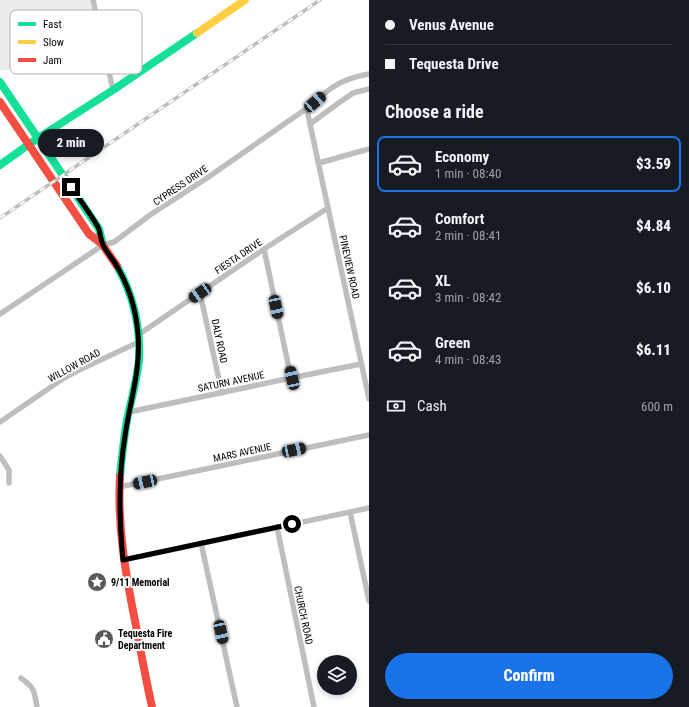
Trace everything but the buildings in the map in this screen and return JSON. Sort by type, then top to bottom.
[{"type":"street","points":[[93,0],[95,10]]},
{"type":"street","points":[[142,70],[244,0]]},
{"type":"street","points":[[109,74],[113,90]]},
{"type":"street","points":[[0,164],[136,74]]},
{"type":"street","name":"CYPRESS DRIVE","points":[[0,314],[103,245],[114,242],[305,110],[336,85],[357,76],[369,74]]},
{"type":"street","points":[[0,82],[99,229],[103,245]]},
{"type":"street","points":[[310,124],[353,93],[369,89]]},
{"type":"street","points":[[0,102],[89,234],[103,245],[115,263],[123,278],[135,311],[139,339],[138,370],[124,443],[119,487],[120,524],[126,580],[152,707]]},
{"type":"street","name":"PINEVIEW ROAD","points":[[305,110],[310,124],[319,163],[369,399]]},
{"type":"street","points":[[319,163],[369,149]]},
{"type":"street","name":"FIESTA DRIVE","points":[[139,339],[200,293],[328,208]]},
{"type":"street","points":[[264,250],[292,378]]},
{"type":"street","name":"DALY ROAD","points":[[200,293],[222,393]]},
{"type":"street","name":"WILLOW ROAD","points":[[0,422],[64,378],[139,339]]},
{"type":"street","name":"SATURN AVENUE","points":[[129,412],[362,364]]},
{"type":"street","name":"MARS AVENUE","points":[[119,487],[369,435]]},
{"type":"street","points":[[0,456],[9,470],[9,483]]},
{"type":"street","points":[[123,560],[369,508]]},
{"type":"street","points":[[350,512],[369,601]]},
{"type":"street","name":"CHURCH ROAD","points":[[277,527],[314,707]]},
{"type":"street","points":[[201,543],[237,707]]},
{"type":"street","points":[[21,678],[32,687],[37,707]]},
{"type":"shaded area","points":[[0,0],[91,0],[93,10],[10,10],[10,69],[1,71]]},
{"type":"railway","points":[[0,218],[320,0]]},
{"type":"traffic: fast","points":[[142,70],[197,33]]},
{"type":"traffic: fast","points":[[0,165],[38,138],[137,74]]},
{"type":"traffic: fast","points":[[0,82],[99,229],[103,245]]},
{"type":"traffic: fast","points":[[117,266],[132,300],[139,336],[139,360],[123,445],[120,476]]},
{"type":"traffic: slow","points":[[197,33],[245,0]]},
{"type":"traffic: jam","points":[[0,102],[89,234],[102,244],[117,266]]},
{"type":"traffic: jam","points":[[120,476],[119,495],[123,551],[132,607],[152,707]]},
{"type":"place","name":"9/11 Memorial","points":[[97,582]]},
{"type":"place","name":"Tequesta Fire Department","points":[[104,639]]},
{"type":"route","points":[[71,187],[99,229],[103,245],[123,278],[135,311],[138,329],[138,370],[124,437],[119,487],[120,537],[123,560],[292,524]]}]
